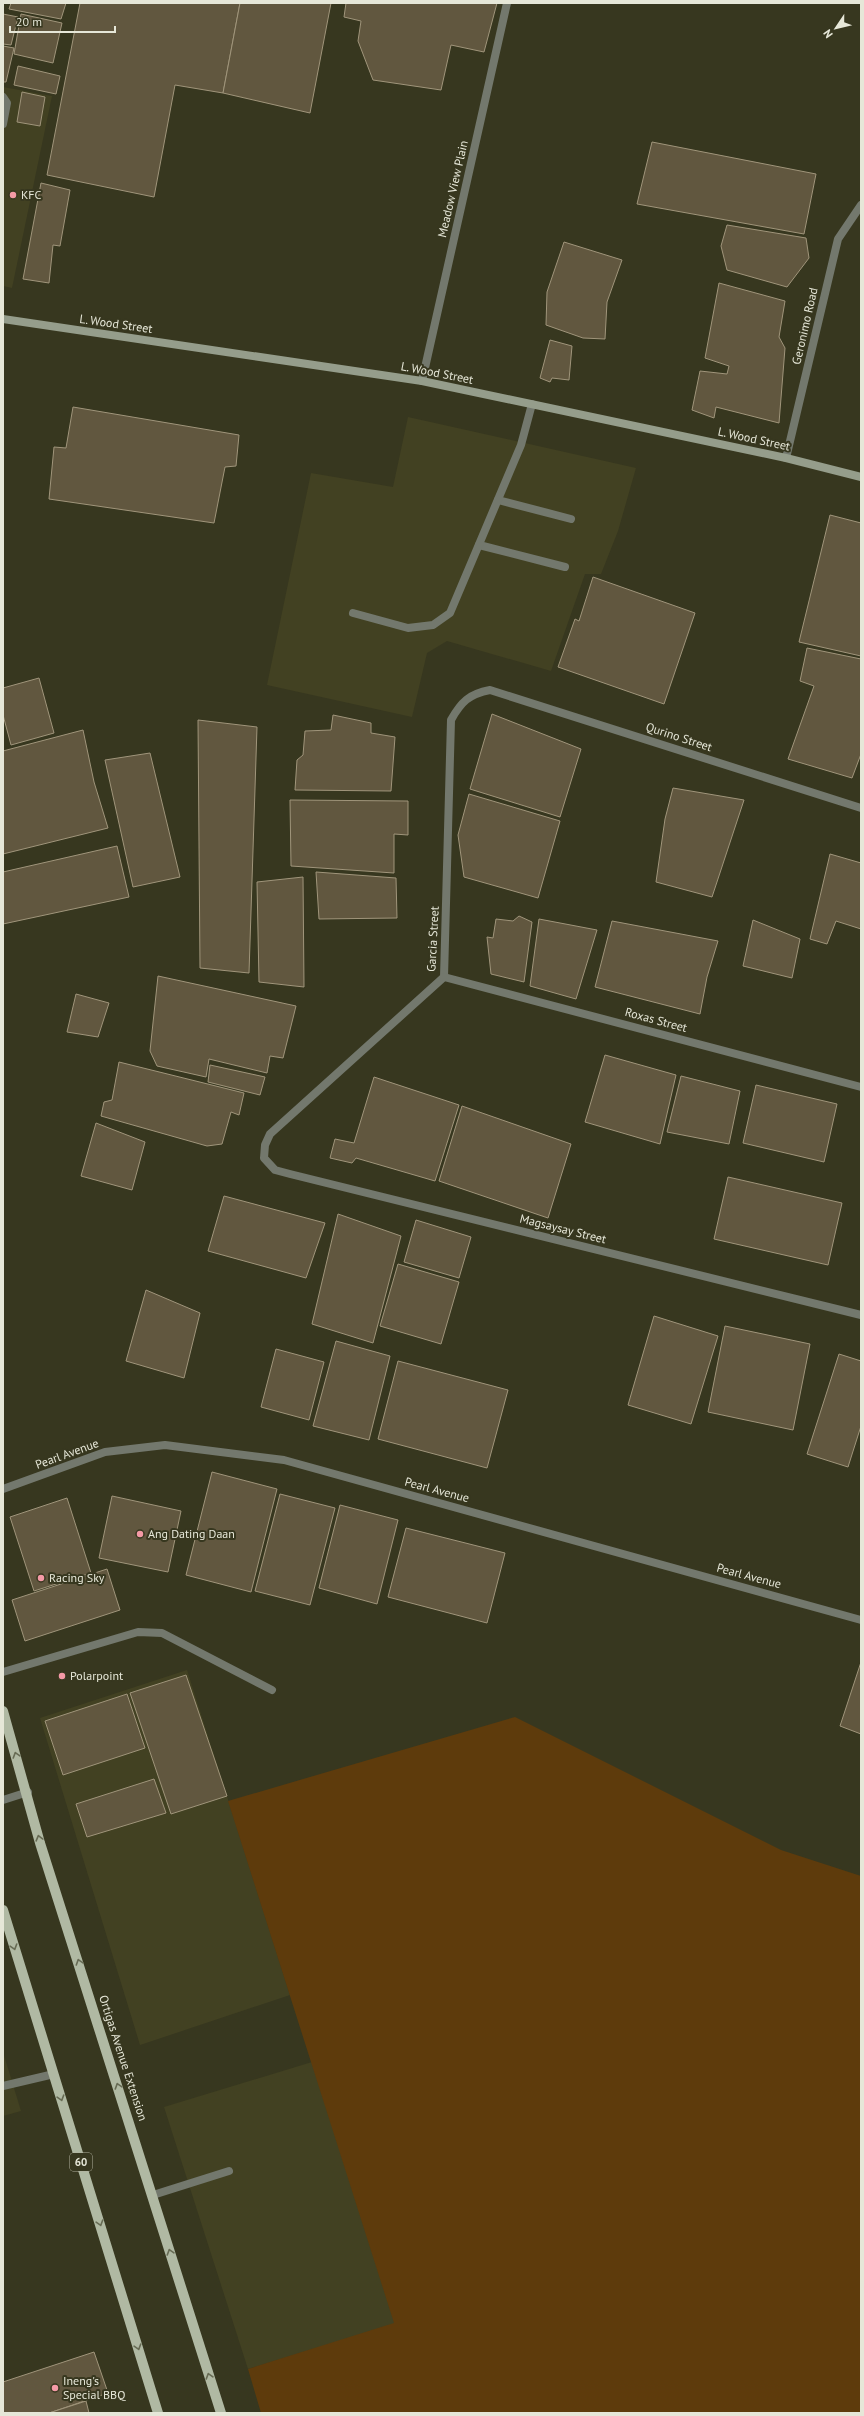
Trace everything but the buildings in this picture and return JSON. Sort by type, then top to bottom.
[{"type":"main road","name":"L. Wood Street","points":[[3,320],[422,381],[786,458],[861,477]]},
{"type":"main road","name":"Ortigas Avenue Extension","points":[[3,1711],[28,1792],[40,1843],[221,2413]]},
{"type":"main road","name":"60","points":[[3,1910],[158,2413]]},
{"type":"street","name":"Meadow View Plain","points":[[422,381],[507,3]]},
{"type":"street","points":[[3,97],[7,103],[3,124]]},
{"type":"street","name":"Geronimo Road","points":[[786,458],[838,239],[861,205]]},
{"type":"street","points":[[353,613],[408,628],[433,625],[450,613],[521,445],[532,404]]},
{"type":"street","points":[[498,500],[571,519]]},
{"type":"street","points":[[479,545],[565,567]]},
{"type":"street","name":"Qurino Street","points":[[490,690],[861,808]]},
{"type":"street","name":"Garcia Street","points":[[264,1158],[265,1145],[270,1134],[444,977],[452,720],[460,704],[475,693],[490,690]]},
{"type":"street","name":"Roxas Street","points":[[444,977],[861,1086]]},
{"type":"street","name":"Magsaysay Street","points":[[264,1158],[275,1170],[290,1174],[861,1315]]},
{"type":"street","name":"Pearl Avenue","points":[[3,1489],[105,1452],[165,1446],[284,1460],[861,1620]]},
{"type":"street","points":[[3,1672],[138,1632],[162,1633],[272,1690]]},
{"type":"street","points":[[3,1800],[28,1792]]},
{"type":"street","points":[[3,2086],[54,2074]]},
{"type":"street","points":[[153,2195],[229,2171]]},
{"type":"shaded area","points":[[3,87],[52,96],[12,288],[3,286]]},
{"type":"shaded area","points":[[408,417],[636,468],[618,531],[601,574],[585,574],[551,671],[447,641],[427,653],[412,717],[267,685],[311,473],[393,487]]},
{"type":"shaded area","points":[[187,1670],[290,1995],[140,2045],[40,1718]]},
{"type":"shaded area","points":[[515,1717],[781,1850],[861,1876],[861,2413],[261,2413],[248,2369],[394,2323],[228,1801]]},
{"type":"shaded area","points":[[3,2052],[21,2111],[3,2116]]},
{"type":"shaded area","points":[[312,2062],[395,2324],[248,2369],[164,2107]]},
{"type":"place","name":"KFC","points":[[13,195]]},
{"type":"place","name":"Ang Dating Daan","points":[[140,1534]]},
{"type":"place","name":"Racing Sky","points":[[41,1578]]},
{"type":"place","name":"Polarpoint","points":[[62,1676]]},
{"type":"place","name":"Ineng's Special BBQ","points":[[55,2388]]}]
